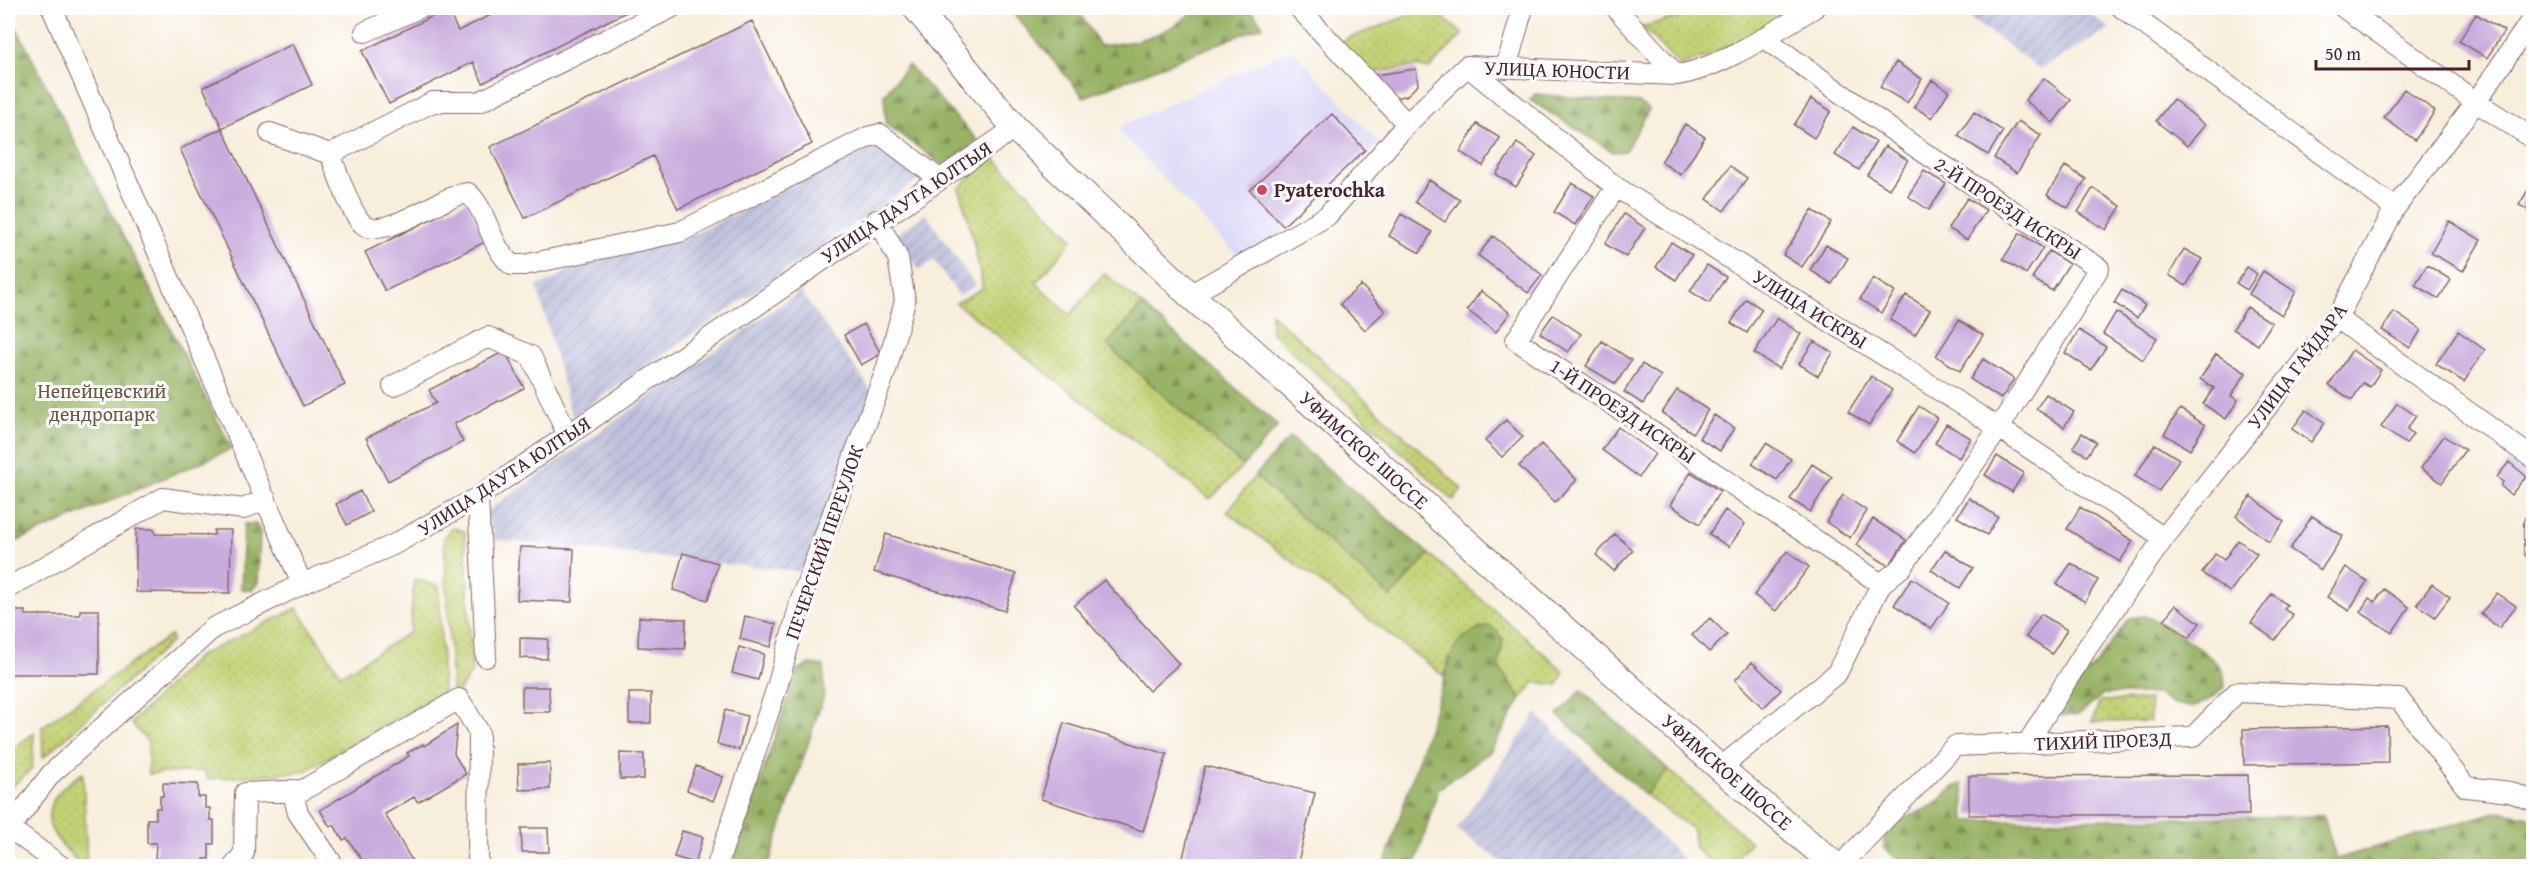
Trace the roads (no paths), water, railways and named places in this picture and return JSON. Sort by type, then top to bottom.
[{"type":"main road","name":"УФИМСКОЕ ШОССЕ","points":[[916,8],[1015,128],[1190,295],[1720,768],[1838,867]]},
{"type":"street","points":[[52,8],[302,584]]},
{"type":"street","points":[[365,32],[419,8]]},
{"type":"street","points":[[270,133],[330,154],[434,102],[479,102],[671,8]]},
{"type":"street","points":[[1299,8],[1407,124]]},
{"type":"street","points":[[1506,68],[1522,8]]},
{"type":"street","points":[[1616,8],[1676,75]]},
{"type":"street","name":"УЛИЦА ЮНОСТИ","points":[[1190,295],[1327,216],[1407,124],[1467,66],[1676,75],[1693,73],[1764,38],[1815,8]]},
{"type":"street","points":[[2122,8],[2395,208]]},
{"type":"street","points":[[2344,8],[2476,102],[2534,139]]},
{"type":"street","name":"УЛИЦА ГАЙДАРА","points":[[2027,744],[2087,648],[2164,538],[2337,318],[2395,208],[2476,102],[2534,16]]},
{"type":"street","name":"2-Й ПРОЕЗД ИСКРЫ","points":[[1764,38],[1917,148],[2099,268],[1999,428]]},
{"type":"street","name":"УЛИЦА ИСКРЫ","points":[[1467,66],[1616,187],[1999,428],[2164,538]]},
{"type":"street","name":"УЛИЦА ДАУТА ЮЛТЫЯ","points":[[9,827],[51,774],[213,628],[302,584],[393,545],[478,497],[877,220],[1015,128]]},
{"type":"street","points":[[330,154],[356,215],[364,225],[376,229],[391,227],[455,194],[468,193],[475,200],[499,251],[512,265],[524,265],[680,232],[868,137],[880,134],[939,179]]},
{"type":"street","name":"1-Й ПРОЕЗД ИСКРЫ","points":[[1616,187],[1516,340],[1881,584]]},
{"type":"street","name":"ПЕЧЕРСКИЙ ПЕРЕУЛОК","points":[[717,867],[778,684],[802,596],[886,370],[905,301],[898,258],[877,220]]},
{"type":"street","points":[[2337,318],[2534,459]]},
{"type":"street","points":[[393,386],[488,337],[531,356],[568,436]]},
{"type":"street","points":[[1720,768],[1838,673],[1881,584],[1902,567],[1999,428]]},
{"type":"street","points":[[478,497],[486,657]]},
{"type":"street","points":[[8,588],[163,498],[243,509],[266,499]]},
{"type":"street","points":[[2534,523],[2534,550]]},
{"type":"street","name":"ТИХИЙ ПРОЕЗД","points":[[1838,867],[1955,746],[2193,737],[2237,692],[2399,699],[2466,787],[2510,792],[2534,801]]},
{"type":"street","points":[[234,867],[244,853],[245,793],[303,790],[459,699],[479,732],[478,867]]},
{"type":"street","points":[[292,790],[298,813],[333,867]]},
{"type":"street","points":[[9,827],[60,867]]},
{"type":"place","name":"Pyaterochka","points":[[1262,190]]},
{"type":"park label","name":"Непейцевский дендропарк","points":[[102,402]]}]
